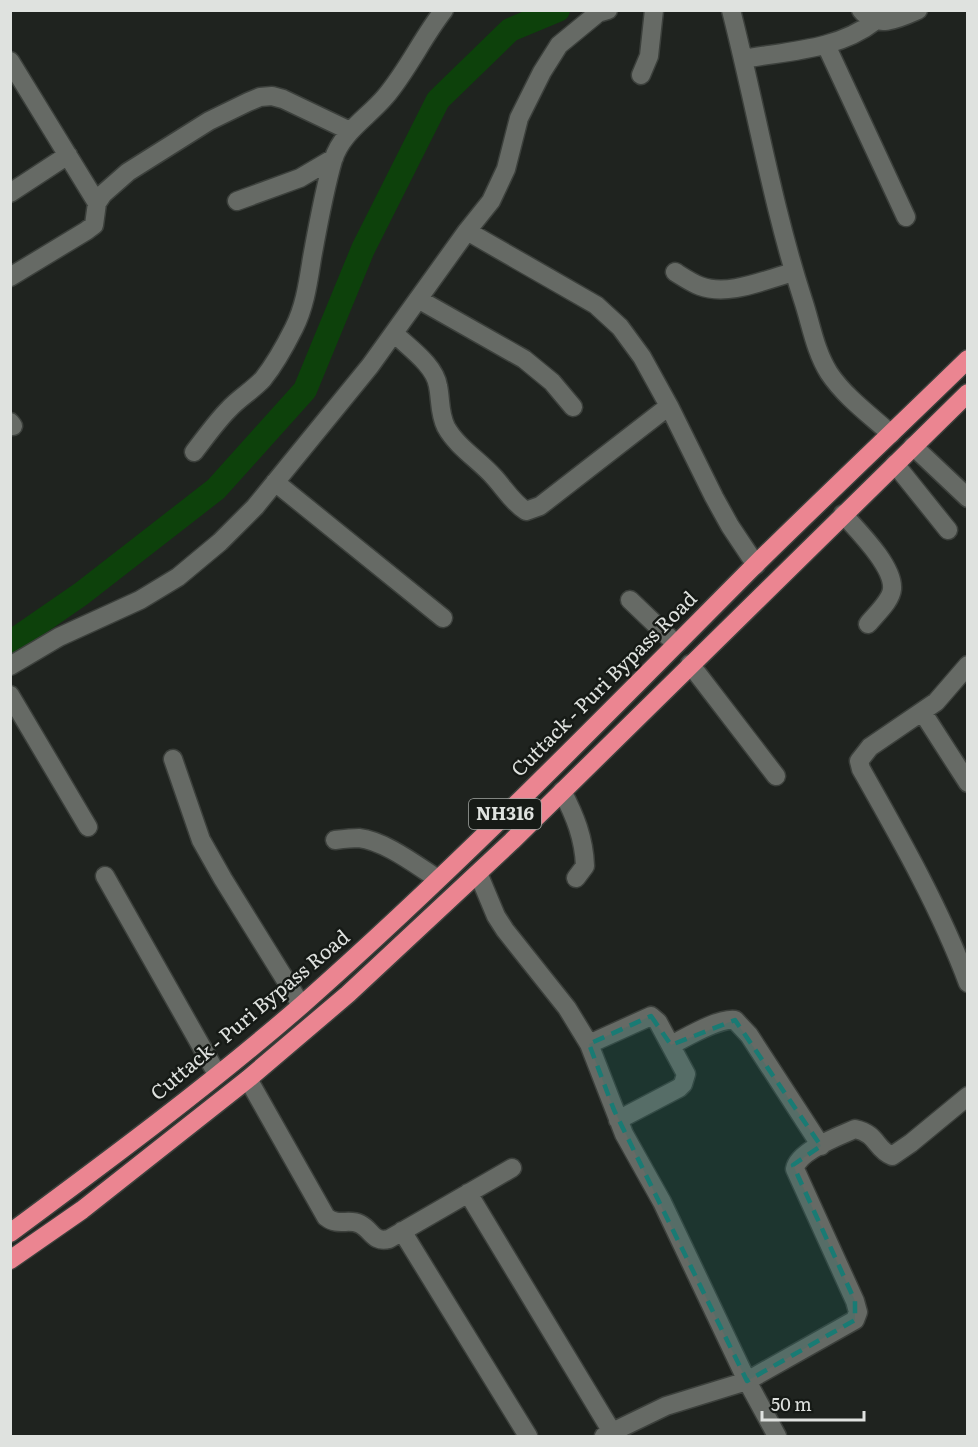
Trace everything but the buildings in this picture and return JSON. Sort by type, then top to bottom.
[{"type":"highway","name":"Cuttack - Puri Bypass Road","points":[[13,1226],[145,1133],[300,1005],[438,879],[968,359]]},
{"type":"highway","name":"NH316","points":[[10,1260],[82,1210],[248,1079],[348,994],[478,873],[968,393]]},
{"type":"street","points":[[194,452],[229,409],[262,380],[285,345],[295,327],[307,294],[315,240],[334,158],[341,141],[384,98],[402,74],[428,30],[444,10]]},
{"type":"street","points":[[10,666],[59,637],[140,600],[178,577],[220,542],[255,507],[370,366],[491,201],[506,169],[519,118],[542,72],[559,45],[598,13],[608,10]]},
{"type":"street","points":[[640,75],[650,50],[654,10]]},
{"type":"street","points":[[731,10],[774,197],[819,353],[839,386],[891,434]]},
{"type":"street","points":[[743,59],[826,45],[852,36],[868,16],[888,21],[918,10]]},
{"type":"street","points":[[826,45],[906,217]]},
{"type":"street","points":[[13,71],[97,203]]},
{"type":"street","points":[[10,277],[94,225],[97,203],[103,194],[128,172],[209,122],[260,97],[272,96],[283,99],[350,131]]},
{"type":"street","points":[[10,193],[68,155]]},
{"type":"street","points":[[237,201],[300,178],[334,158]]},
{"type":"street","points":[[468,231],[596,305],[626,334],[642,357],[669,406],[730,526],[756,565]]},
{"type":"street","points":[[675,272],[701,286],[716,289],[734,288],[794,272]]},
{"type":"street","points":[[418,299],[524,359],[552,382],[573,407]]},
{"type":"street","points":[[394,333],[433,373],[438,384],[440,412],[446,427],[455,439],[495,477],[519,506],[526,510],[540,506],[669,406]]},
{"type":"street","points":[[913,446],[968,498]]},
{"type":"street","points":[[895,464],[948,530]]},
{"type":"street","points":[[275,482],[443,618]]},
{"type":"street","points":[[843,514],[869,544],[890,577],[892,589],[888,599],[868,624]]},
{"type":"street","points":[[630,600],[676,644]]},
{"type":"street","points":[[690,664],[776,776]]},
{"type":"street","points":[[968,666],[936,702],[870,747],[859,761],[861,769],[885,810],[937,911],[968,983]]},
{"type":"street","points":[[10,695],[88,827]]},
{"type":"street","points":[[923,713],[968,783]]},
{"type":"street","points":[[173,759],[201,840],[300,1005]]},
{"type":"street","points":[[562,791],[575,816],[582,838],[585,866],[576,878]]},
{"type":"street","points":[[335,840],[359,838],[376,843],[399,854],[438,879]]},
{"type":"street","points":[[478,873],[496,916],[505,930],[567,1008],[589,1044],[624,1134],[670,1216],[747,1381],[777,1437]]},
{"type":"street","points":[[105,876],[217,1074]]},
{"type":"street","points":[[589,1044],[651,1016],[658,1022],[686,1074],[683,1084],[618,1120]]},
{"type":"street","points":[[671,1045],[728,1019],[735,1020],[749,1035],[821,1146]]},
{"type":"street","points":[[248,1079],[326,1217],[338,1223],[355,1222],[363,1225],[375,1238],[382,1240],[402,1231],[512,1168]]},
{"type":"street","points":[[468,1193],[608,1434],[666,1406],[747,1381],[855,1320],[858,1312],[855,1301],[795,1169],[796,1162],[804,1155],[855,1129],[867,1131],[884,1153],[892,1156],[968,1096]]},
{"type":"street","points":[[402,1231],[528,1437]]},
{"type":"highlighted area","points":[[651,1016],[671,1045],[735,1020],[821,1146],[793,1165],[855,1301],[855,1320],[747,1381],[614,1110],[589,1044]]},
{"type":"waterway","points":[[10,643],[81,594],[216,489],[305,390],[363,249],[438,100],[510,30],[558,10]]}]
